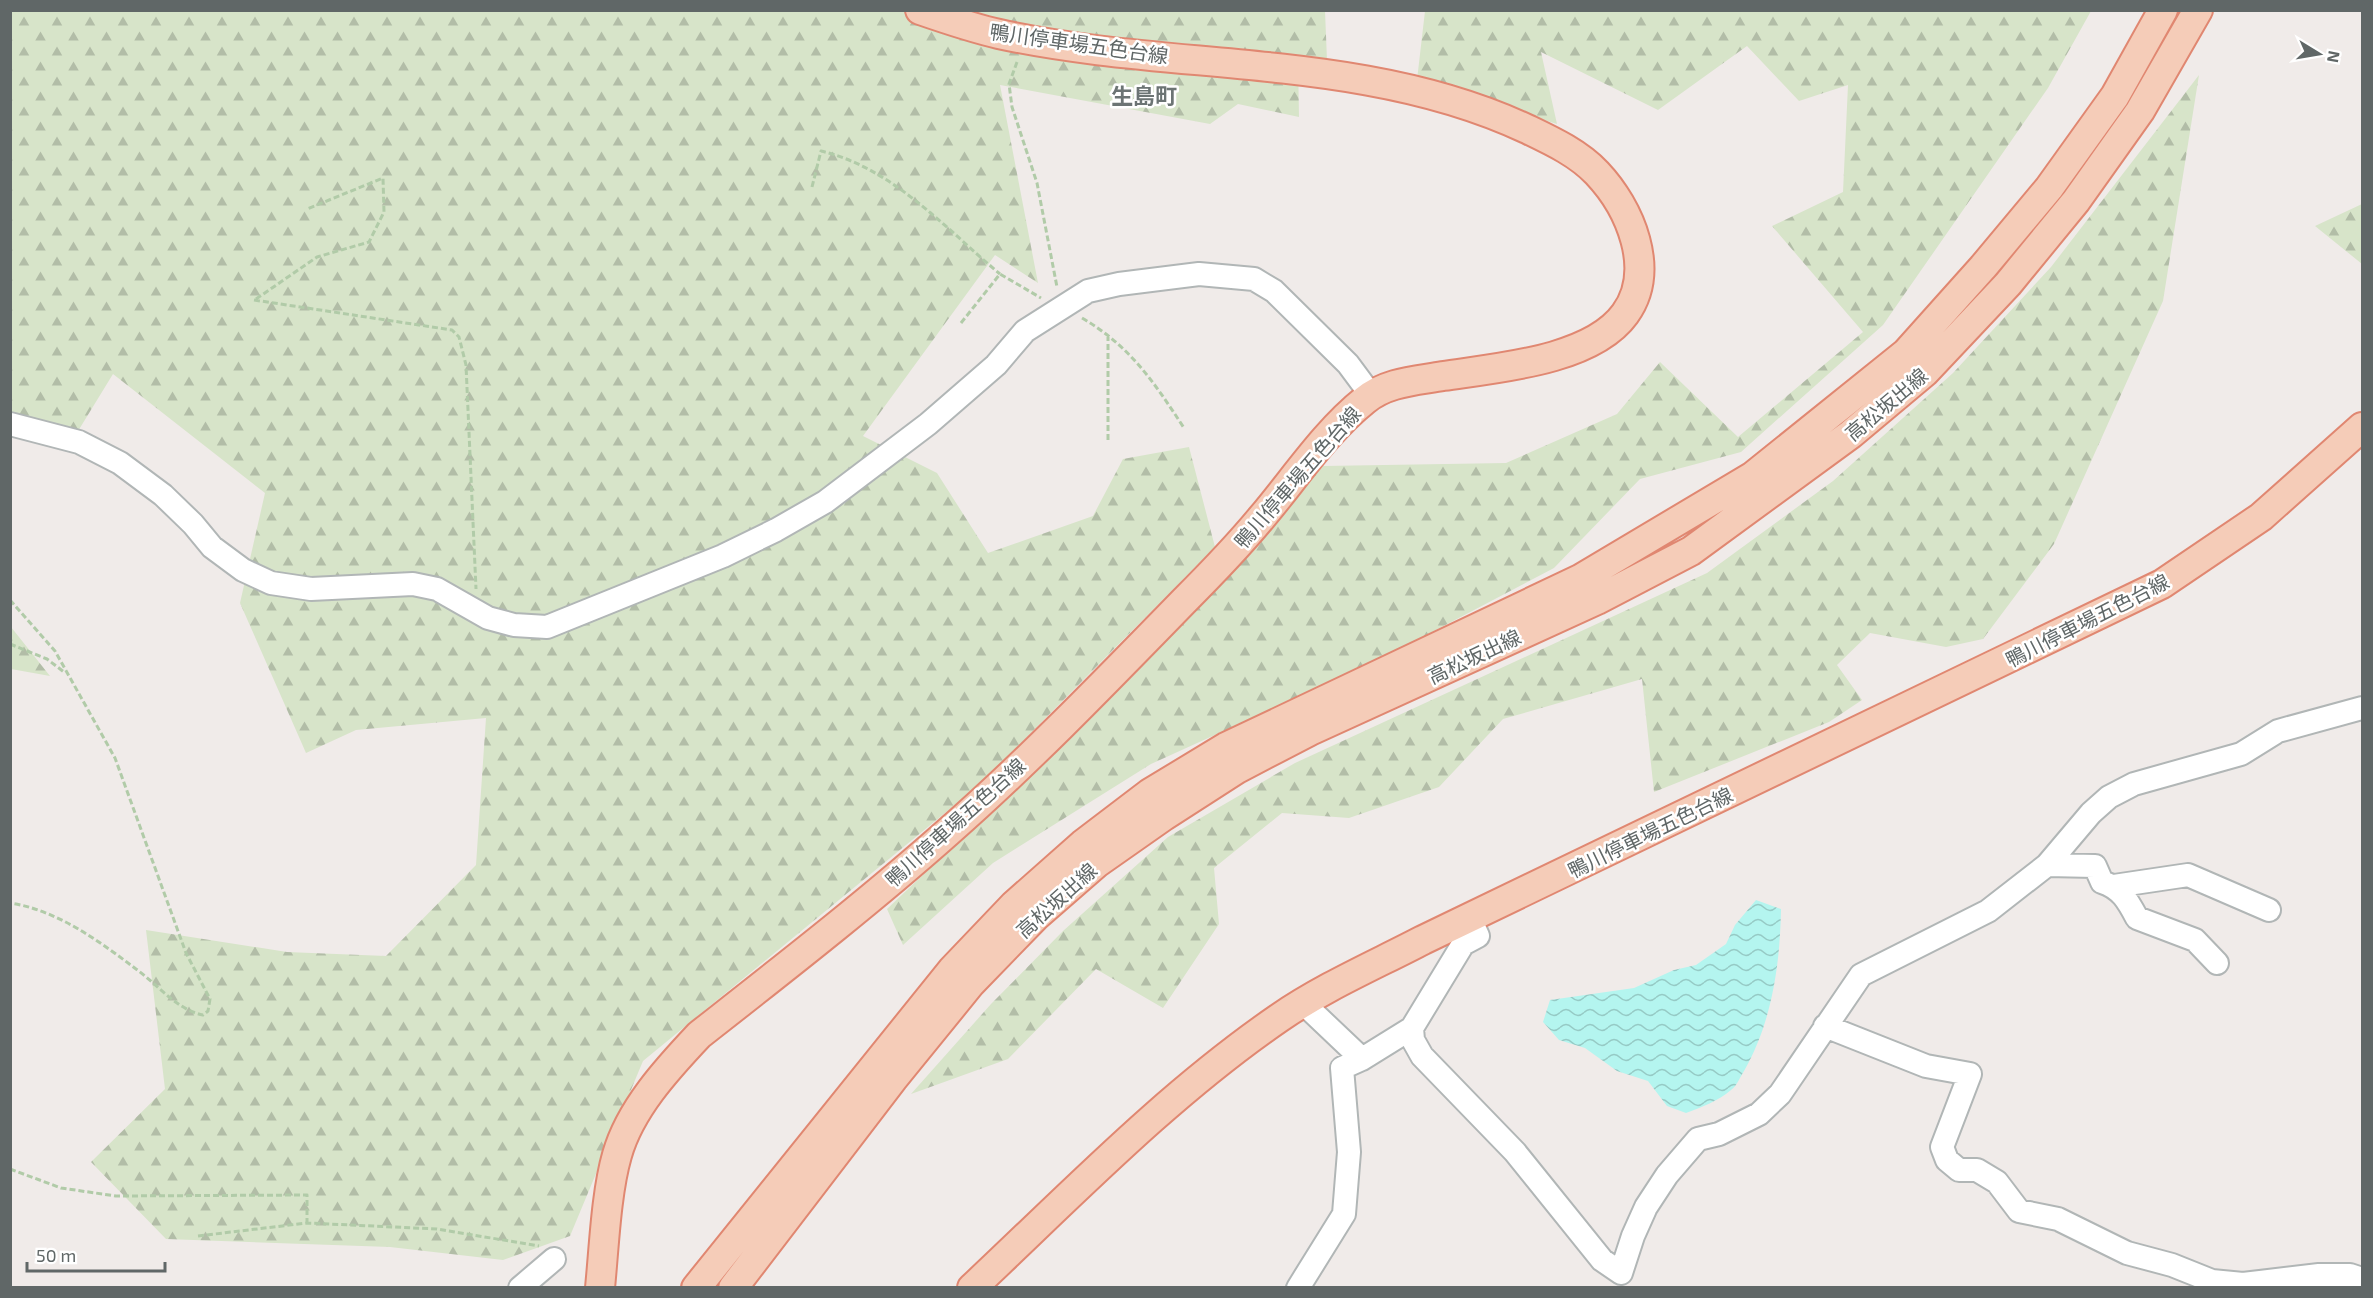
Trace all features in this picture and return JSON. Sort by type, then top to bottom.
[{"type":"main road","name":"鴨川停車場五色台線","points":[[600,1287],[617,1155],[638,1112],[669,1067],[699,1035],[948,833],[1050,737],[1218,568],[1302,467],[1353,410],[1371,395],[1391,385],[1484,370],[1545,357],[1594,340],[1613,327],[1629,310],[1635,291],[1639,266],[1637,241],[1630,223],[1596,172],[1564,146],[1519,125],[1478,109],[1422,93],[1337,77],[997,34],[920,10]]},
{"type":"main road","name":"高松坂出線","points":[[710,1283],[952,970],[1014,905],[1083,844],[1150,793],[1226,747],[1580,579],[1753,476],[1906,353],[1983,267],[2049,188],[2115,96],[2163,10]]},
{"type":"main road","name":"高松坂出線","points":[[733,1287],[893,1079],[971,983],[1035,917],[1097,863],[1237,769],[1310,731],[1597,600],[1691,551],[1851,434],[1925,372],[2008,284],[2076,201],[2140,111],[2198,10]]},
{"type":"main road","name":"鴨川停車場五色台線","points":[[972,1287],[1171,1102],[1224,1057],[1303,1003],[1470,918],[2162,584],[2261,517],[2362,428]]},
{"type":"street","points":[[10,423],[79,442],[120,464],[163,495],[193,524],[212,547],[243,570],[272,583],[311,589],[413,584],[437,589],[488,618],[514,625],[547,627],[723,556],[776,530],[825,502],[928,424],[996,365],[1025,331],[1061,306],[1088,291],[1119,284],[1199,274],[1254,279],[1274,291],[1348,364],[1371,395]]},
{"type":"street","points":[[1623,1280],[1633,1236],[1646,1207],[1667,1175],[1698,1139],[1719,1134],[1759,1114],[1780,1094],[1861,975],[1988,911],[2047,866],[2091,813],[2109,797],[2134,783],[2241,754],[2278,731],[2362,708]]},
{"type":"street","points":[[2047,866],[2095,866],[2102,882],[2114,886],[2127,898],[2137,918],[2195,940],[2217,963]]},
{"type":"street","points":[[2114,886],[2188,875],[2269,910]]},
{"type":"street","points":[[1298,1287],[1344,1214],[1349,1152],[1342,1068],[1362,1059],[1412,1028],[1463,944],[1478,936],[1470,918]]},
{"type":"street","points":[[1303,1003],[1362,1059]]},
{"type":"street","points":[[1825,1026],[1926,1066],[1970,1074],[1942,1147],[1947,1160],[1959,1170],[1977,1170],[1996,1182],[2019,1211],[2058,1219],[2127,1253],[2172,1265],[2212,1281],[2243,1284],[2319,1275],[2350,1275],[2362,1279]]},
{"type":"street","points":[[1412,1028],[1413,1040],[1422,1056],[1515,1152],[1602,1260],[1623,1280]]},
{"type":"street","points":[[520,1287],[554,1259]]},
{"type":"path","points":[[1030,39],[1013,69],[1009,84],[1012,107],[1037,183],[1061,306]]},
{"type":"path","points":[[812,187],[821,151],[837,154],[878,176],[950,227],[970,249],[1000,274],[1050,303],[1061,306],[1108,335],[1149,374],[1184,428]]},
{"type":"path","points":[[307,209],[384,178],[384,212],[369,242],[316,257],[254,300],[452,330],[459,337],[466,365],[477,611]]},
{"type":"path","points":[[962,323],[1000,274]]},
{"type":"path","points":[[1108,335],[1108,440]]},
{"type":"path","points":[[10,600],[55,651],[65,673],[115,758],[186,953],[210,999],[208,1011],[203,1015],[189,1012],[136,969],[87,935],[28,906],[10,903]]},
{"type":"path","points":[[10,644],[47,659],[65,673]]},
{"type":"path","points":[[10,1169],[61,1188],[116,1196],[307,1195],[307,1223]]},
{"type":"path","points":[[198,1236],[307,1223],[437,1229],[538,1245],[554,1259]]},
{"type":"green space","points":[[10,11],[1325,11],[1327,60],[1298,59],[1299,117],[1238,104],[1210,124],[1000,85],[1038,283],[995,255],[863,436],[937,473],[988,553],[1093,516],[1123,459],[1189,447],[1215,547],[979,785],[643,1061],[570,1236],[503,1260],[390,1247],[166,1239],[91,1162],[165,1089],[146,930],[287,952],[386,956],[476,865],[486,718],[356,730],[306,753],[240,603],[265,493],[113,374],[75,436],[11,413]]},
{"type":"green space","points":[[1425,11],[2091,11],[2048,88],[1883,325],[1741,452],[1640,479],[1554,568],[1373,663],[1151,764],[993,863],[903,945],[887,909],[1135,674],[1323,466],[1506,463],[1617,414],[1660,362],[1738,437],[1863,332],[1772,226],[1843,192],[1848,85],[1799,101],[1747,46],[1658,110],[1541,52],[1557,124],[1417,80]]},
{"type":"green space","points":[[2199,75],[2163,301],[2054,544],[1983,639],[1946,647],[1870,633],[1837,665],[1862,700],[1829,722],[1654,792],[1642,679],[1503,719],[1439,787],[1349,818],[1282,813],[1214,868],[1219,924],[1163,1008],[1096,969],[1008,1059],[911,1094],[991,1004],[1063,931],[1168,837],[1295,763],[1707,573],[1833,481],[1953,373],[2051,267]]},
{"type":"green space","points":[[2362,204],[2362,264],[2315,226]]},
{"type":"green space","points":[[11,627],[50,676],[11,669]]},
{"type":"water","points":[[1756,900],[1781,909],[1779,951],[1773,993],[1754,1052],[1744,1071],[1737,1084],[1715,1101],[1686,1113],[1667,1106],[1648,1081],[1617,1071],[1585,1048],[1559,1040],[1543,1022],[1550,1000],[1634,988],[1674,970],[1696,965],[1726,944],[1735,925]]},
{"type":"district","name":"生島町","points":[[1144,95]]}]
